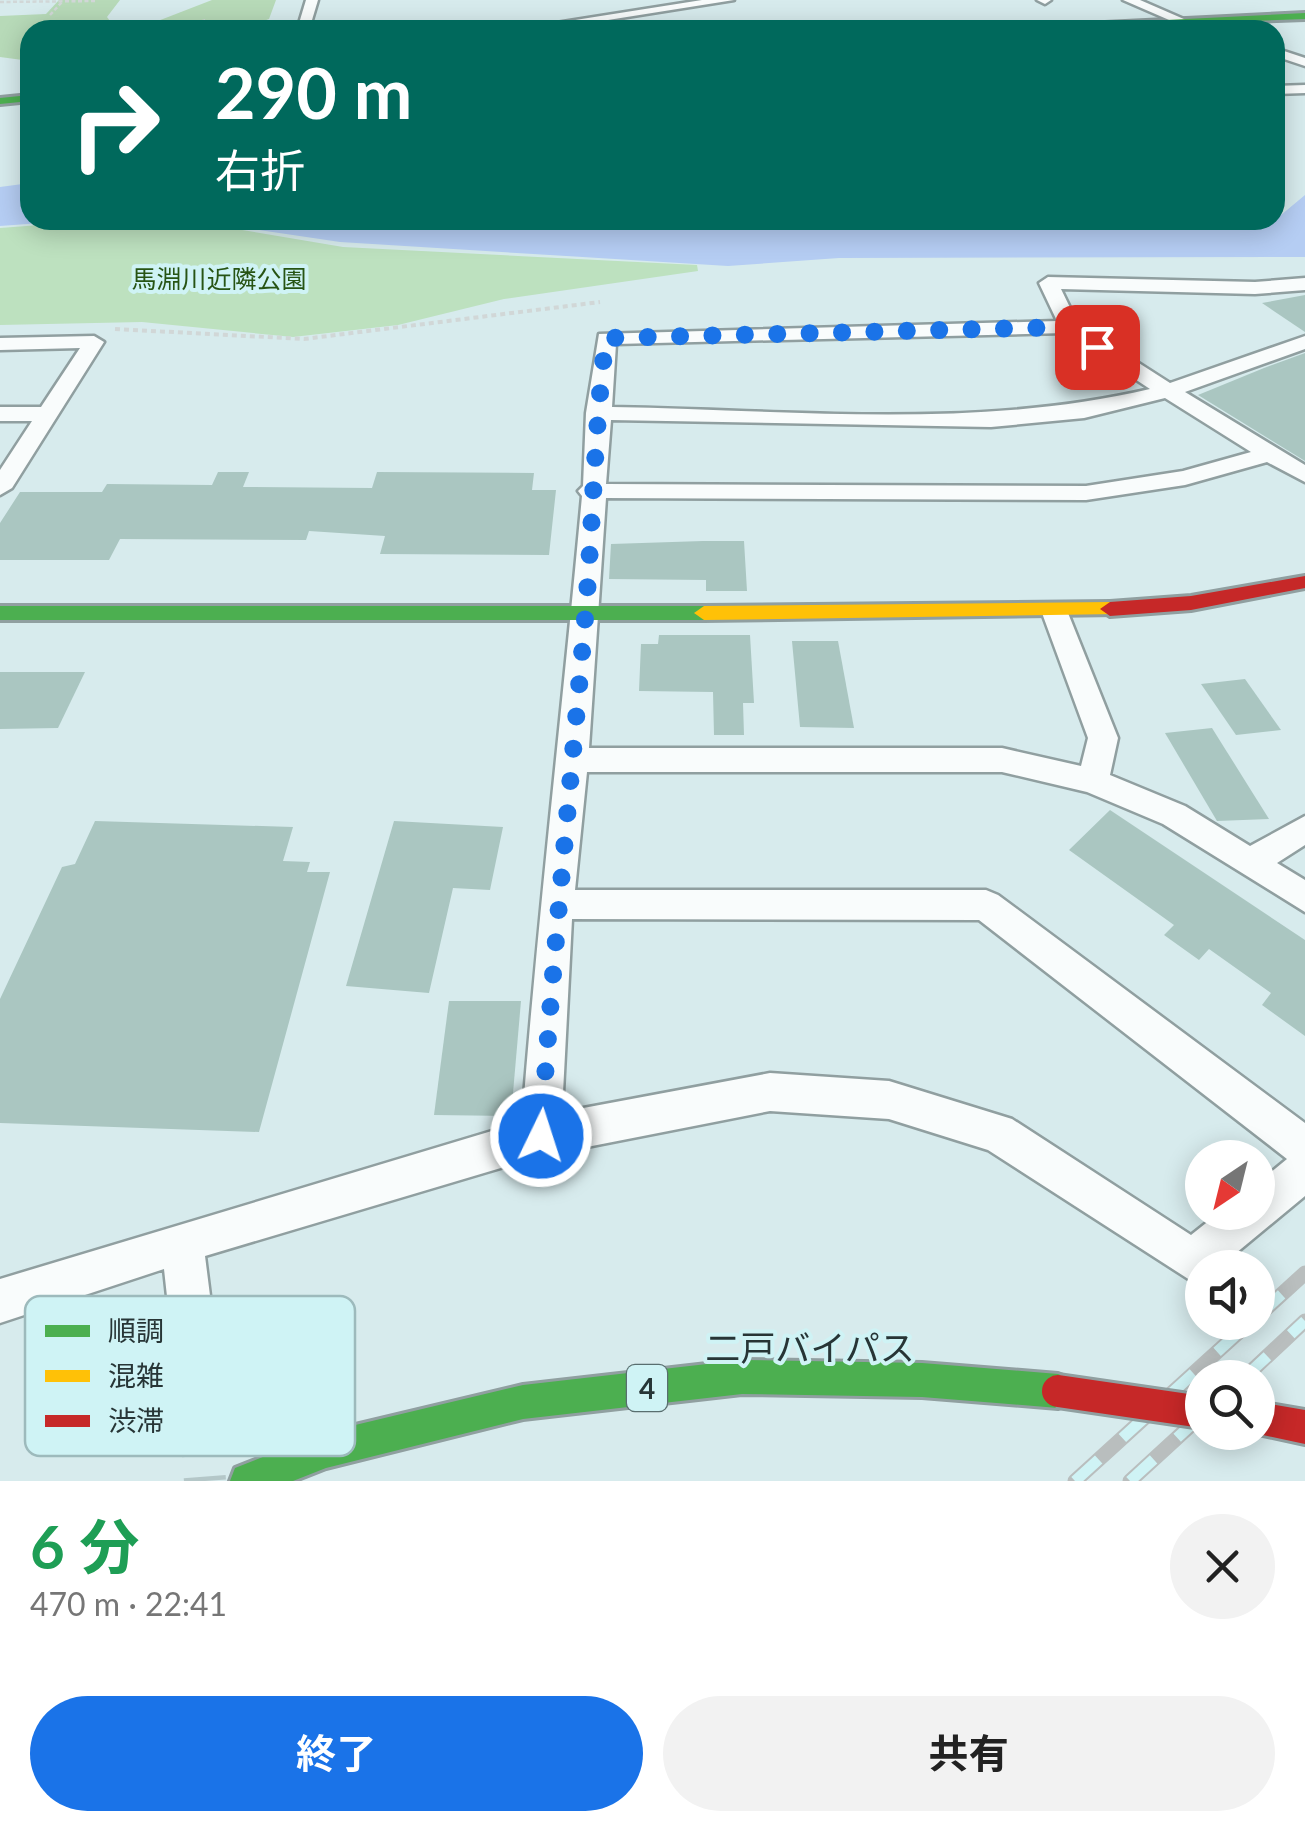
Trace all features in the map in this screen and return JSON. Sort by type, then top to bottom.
[{"type":"main road","points":[[1257,20],[1305,16]]},
{"type":"main road","points":[[0,612],[1055,613],[1191,603],[1305,582]]},
{"type":"main road","name":"二戸バイパス","points":[[355,1443],[523,1402],[724,1379],[922,1380],[1058,1392],[1185,1410]]},
{"type":"main road","name":"二戸バイパス","points":[[248,1481],[311,1456]]},
{"type":"street","points":[[628,0],[647,12]]},
{"type":"street","points":[[590,20],[728,0]]},
{"type":"street","points":[[1129,0],[1184,20]]},
{"type":"street","points":[[1305,284],[1255,288],[1048,283],[1070,327],[1305,475]]},
{"type":"street","points":[[541,1136],[556,904],[585,613],[590,490],[606,338],[1070,327]]},
{"type":"street","points":[[0,344],[94,342],[0,488]]},
{"type":"street","points":[[597,413],[991,420],[1084,411],[1168,391],[1305,342]]},
{"type":"street","points":[[0,414],[47,414]]},
{"type":"street","points":[[590,490],[1086,493],[1185,478],[1269,454]]},
{"type":"street","points":[[1055,613],[1103,738],[1093,781]]},
{"type":"street","points":[[572,760],[1002,760],[1093,781],[1174,815],[1305,898]]},
{"type":"street","points":[[1252,861],[1305,829]]},
{"type":"street","points":[[556,904],[986,906],[1305,1148]]},
{"type":"street","points":[[0,1301],[182,1242],[541,1136],[770,1092],[888,1100],[998,1133],[1193,1261],[1231,1230]]},
{"type":"street","points":[[1275,1195],[1305,1170]]},
{"type":"street","points":[[182,1242],[188,1296]]},
{"type":"path","points":[[0,2],[96,0]]},
{"type":"path","points":[[50,14],[63,2]]},
{"type":"path","points":[[115,329],[304,339],[600,302]]},
{"type":"green space","points":[[59,0],[120,0],[107,17],[109,20],[20,20],[20,60],[0,57],[0,16],[46,14]]},
{"type":"green space","points":[[212,0],[276,0],[269,19],[160,20]]},
{"type":"green space","name":"馬淵川近隣公園","points":[[0,228],[242,230],[343,247],[697,265],[698,271],[504,299],[398,325],[293,337],[142,322],[0,325]]},
{"type":"water","points":[[20,184],[20,225],[0,226],[0,187]]},
{"type":"water","points":[[1305,195],[1305,257],[839,258],[728,266],[340,242],[260,230],[1285,230],[1285,212]]},
{"type":"building","points":[[1305,295],[1305,332],[1262,303]]},
{"type":"building","points":[[1305,353],[1305,461],[1198,395],[1264,368]]},
{"type":"building","points":[[218,472],[249,472],[243,487],[372,488],[377,472],[534,473],[532,490],[556,490],[549,555],[380,554],[385,536],[309,531],[306,540],[120,539],[109,560],[0,560],[0,523],[20,492],[102,492],[107,484],[212,485]]},
{"type":"building","points":[[744,541],[747,591],[706,591],[706,580],[609,579],[611,544]]},
{"type":"building","points":[[659,635],[750,635],[754,703],[743,703],[744,735],[714,735],[713,692],[639,691],[641,644],[658,644]]},
{"type":"building","points":[[792,641],[838,641],[854,728],[800,727]]},
{"type":"building","points":[[0,672],[85,672],[58,728],[0,729]]},
{"type":"building","points":[[1245,679],[1281,730],[1236,735],[1201,684]]},
{"type":"building","points":[[1212,728],[1269,819],[1217,821],[1165,733]]},
{"type":"building","points":[[1110,810],[1305,940],[1305,1036],[1262,1005],[1271,993],[1209,949],[1199,960],[1164,935],[1174,925],[1069,850]]},
{"type":"building","points":[[95,821],[293,827],[283,861],[310,862],[307,872],[330,872],[259,1132],[0,1123],[0,999],[62,867],[75,864]]},
{"type":"building","points":[[394,821],[503,827],[490,890],[453,888],[429,993],[346,986]]},
{"type":"building","points":[[449,1001],[521,1001],[511,1116],[434,1115]]},
{"type":"tunnel","points":[[203,1456],[205,1481]]},
{"type":"railway","points":[[1275,1300],[1305,1273]]},
{"type":"railway","points":[[1263,1360],[1305,1321]]},
{"type":"railway","points":[[1075,1481],[1230,1340]]},
{"type":"railway","points":[[1130,1481],[1185,1431]]},
{"type":"traffic: fast","points":[[1225,20],[1305,16]]},
{"type":"traffic: fast","points":[[0,101],[20,99]]},
{"type":"traffic: fast","points":[[0,613],[704,613]]},
{"type":"traffic: fast","points":[[355,1443],[523,1402],[742,1377],[922,1380],[1058,1391]]},
{"type":"traffic: fast","points":[[248,1481],[311,1456]]},
{"type":"traffic: slow","points":[[704,613],[1110,609]]},
{"type":"traffic: jam","points":[[1110,609],[1191,603],[1305,582]]},
{"type":"traffic: jam","points":[[1058,1391],[1185,1410]]},
{"type":"traffic: jam","points":[[1275,1422],[1305,1427]]},
{"type":"route","points":[[541,1136],[556,904],[579,686],[590,490],[606,338],[1070,327],[1097,347]]}]
